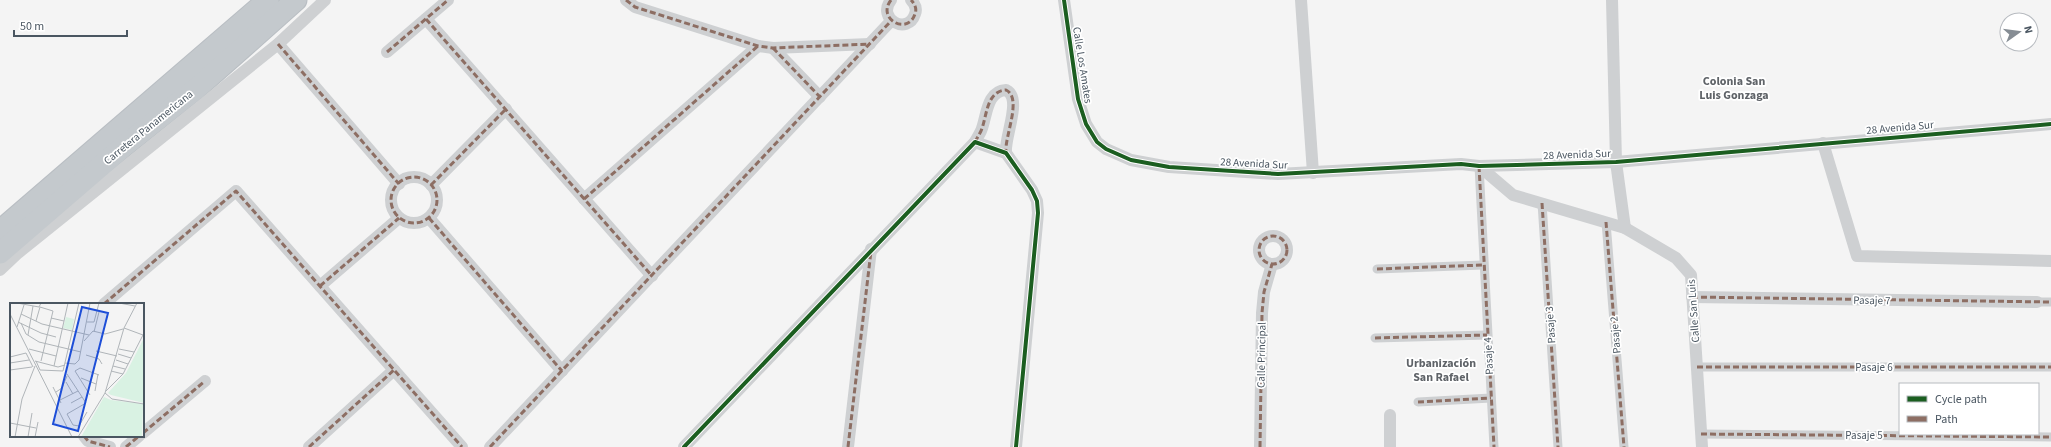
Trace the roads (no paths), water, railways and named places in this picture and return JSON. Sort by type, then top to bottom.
[{"type":"highway","name":"Carretera Panamericana","points":[[0,231],[268,0]]},
{"type":"highway","name":"Carretera Panamericana","points":[[9,253],[124,146],[196,88],[296,0]]},
{"type":"street","points":[[0,262],[9,253],[278,44],[325,0]]},
{"type":"street","points":[[387,52],[448,0]]},
{"type":"street","points":[[626,0],[635,7],[758,46],[773,48],[870,44]]},
{"type":"street","points":[[891,0],[887,8],[887,13],[891,21],[900,25],[909,23],[916,11],[911,0]]},
{"type":"street","name":"Calle Los Amates","points":[[1064,0],[1078,99],[1086,124],[1097,142],[1106,149]]},
{"type":"street","points":[[1301,0],[1313,172]]},
{"type":"street","points":[[1612,0],[1616,162],[1625,228]]},
{"type":"street","points":[[426,19],[652,276]]},
{"type":"street","points":[[490,447],[891,21]]},
{"type":"street","points":[[278,44],[399,184]]},
{"type":"street","points":[[584,199],[758,46]]},
{"type":"street","points":[[773,48],[820,97]]},
{"type":"street","points":[[684,447],[871,249],[975,142],[981,131],[989,102],[994,95],[1002,90],[1006,90],[1013,96],[1014,103],[1006,138],[1006,153],[1032,190],[1037,201],[1038,213],[1016,447]]},
{"type":"street","points":[[431,185],[506,109]]},
{"type":"street","name":"28 Avenida Sur","points":[[1106,149],[1131,160],[1169,166],[1278,174],[1461,164],[1479,166],[1616,162],[2051,124]]},
{"type":"street","points":[[975,142],[1006,153]]},
{"type":"street","points":[[1823,143],[1857,256],[2051,261]]},
{"type":"street","name":"Calle San Luis","points":[[1479,166],[1513,195],[1625,228],[1676,258],[1691,276],[1702,447]]},
{"type":"street","name":"Pasaje 4","points":[[1479,166],[1483,266],[1494,447]]},
{"type":"street","points":[[418,177],[431,185],[435,191],[436,206],[429,218],[416,223],[408,223],[399,218],[392,208],[391,200],[393,192],[399,184],[410,178],[418,177]]},
{"type":"street","points":[[105,303],[236,191],[462,447]]},
{"type":"street","name":"Pasaje 3","points":[[1542,203],[1558,447]]},
{"type":"street","points":[[320,286],[399,218]]},
{"type":"street","points":[[429,218],[562,371]]},
{"type":"street","name":"Pasaje 2","points":[[1606,222],[1624,447]]},
{"type":"street","points":[[848,447],[871,249]]},
{"type":"street","points":[[0,270],[9,253]]},
{"type":"street","name":"Calle Principal","points":[[1260,447],[1263,300],[1272,264]]},
{"type":"street","points":[[1377,269],[1483,266]]},
{"type":"street","name":"Pasaje 7","points":[[1692,297],[2051,302]]},
{"type":"street","points":[[1375,338],[1487,336]]},
{"type":"street","name":"Pasaje 6","points":[[1697,366],[2051,367]]},
{"type":"street","points":[[309,447],[394,370]]},
{"type":"street","points":[[144,432],[205,381]]},
{"type":"street","points":[[1418,402],[1491,398]]},
{"type":"street","points":[[1390,415],[1390,447]]},
{"type":"street","name":"Pasaje 5","points":[[1701,434],[2051,437]]},
{"type":"street","points":[[85,437],[88,441],[110,447]]},
{"type":"street","points":[[126,447],[138,437]]},
{"type":"district","name":"Colonia San Luis Gonzaga","points":[[1734,88]]},
{"type":"district","name":"Urbanización San Rafael","points":[[1441,370]]}]
